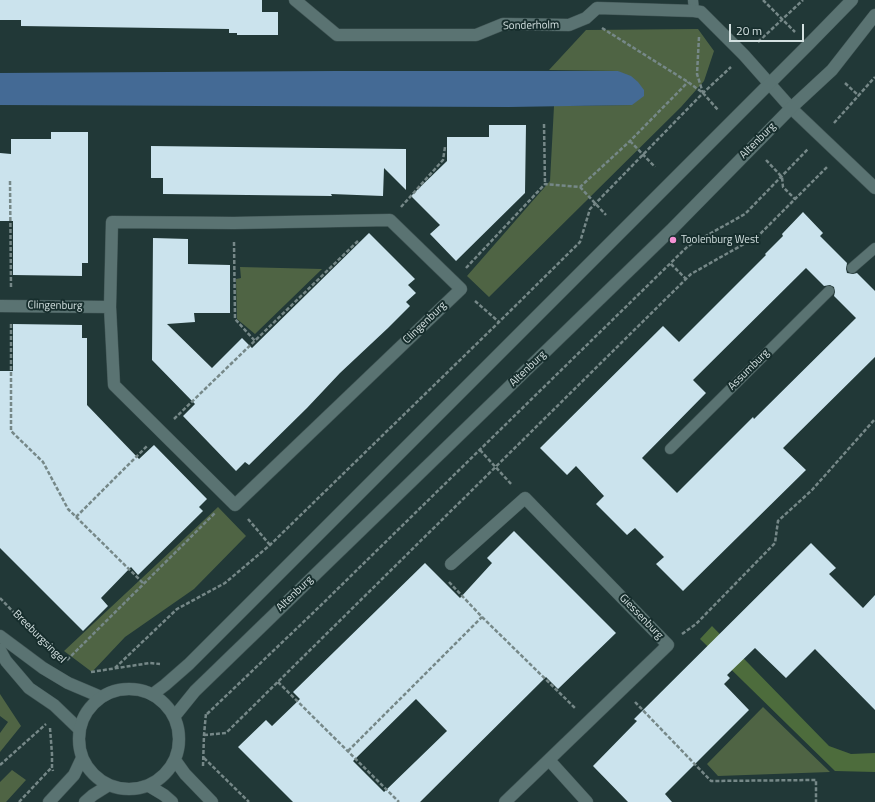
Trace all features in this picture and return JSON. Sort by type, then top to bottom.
[{"type":"street","name":"Sonderholm","points":[[295,0],[337,35],[476,35],[503,24],[569,25],[586,18],[597,8],[620,4],[696,8]]},
{"type":"street","points":[[152,694],[189,664],[852,0]]},
{"type":"street","points":[[696,8],[744,55],[791,108],[875,188]]},
{"type":"street","name":"Altenburg","points":[[174,717],[195,691],[666,234],[791,108],[832,70],[875,16]]},
{"type":"street","points":[[232,502],[114,385],[110,307],[112,222],[234,223],[390,220],[457,285]]},
{"type":"street","name":"Clingenburg","points":[[232,502],[457,285]]},
{"type":"street","name":"Clingenburg","points":[[6,306],[110,307]]},
{"type":"street","name":"Giessenburg","points":[[451,564],[525,498],[668,645],[505,802]]},
{"type":"street","name":"Breeburgsingel","points":[[0,636],[47,671],[68,684],[101,697]]},
{"type":"street","points":[[0,650],[6,661],[29,688],[54,705],[79,729]]},
{"type":"street","points":[[125,689],[137,689],[152,694],[165,705],[174,717],[179,732],[179,747],[175,760],[167,772],[150,786],[131,790],[109,786],[87,768],[82,758],[79,748],[79,729],[83,718],[88,710],[101,697],[110,692],[125,689]]},
{"type":"street","points":[[49,802],[74,775],[82,758]]},
{"type":"street","points":[[175,760],[185,774],[212,802]]},
{"type":"street","points":[[549,760],[587,802]]},
{"type":"street","points":[[85,802],[93,795],[109,786]]},
{"type":"street","points":[[150,786],[172,802]]},
{"type":"lane","points":[[852,268],[875,248]]},
{"type":"lane","name":"Assumburg","points":[[670,449],[829,291]]},
{"type":"path","points":[[115,668],[177,609],[225,583],[270,544],[499,322],[580,242],[590,209],[703,93],[803,0]]},
{"type":"path","points":[[696,8],[697,74],[703,93]]},
{"type":"path","points":[[586,18],[688,82],[703,93],[730,122]]},
{"type":"path","points":[[207,714],[315,611],[688,246],[745,214],[821,137],[875,77]]},
{"type":"path","points":[[580,187],[630,141],[688,82]]},
{"type":"path","points":[[499,322],[457,285],[545,184],[544,124]]},
{"type":"path","points":[[630,141],[655,167]]},
{"type":"path","points":[[753,146],[782,177],[783,186],[795,199]]},
{"type":"path","points":[[76,517],[161,432],[370,230],[390,220],[443,160],[445,147]]},
{"type":"path","points":[[204,735],[226,733],[686,279],[692,274],[758,236],[839,155]]},
{"type":"path","points":[[10,181],[6,306],[11,431],[43,462],[68,509],[144,584]]},
{"type":"path","points":[[545,184],[580,187],[606,215]]},
{"type":"path","points":[[234,223],[235,320],[255,341]]},
{"type":"path","points":[[670,264],[686,279]]},
{"type":"path","points":[[668,645],[696,624],[775,543],[778,522],[812,490],[875,419]]},
{"type":"path","points":[[480,450],[496,468]]},
{"type":"path","points":[[64,663],[144,584],[232,502],[270,544]]},
{"type":"path","points":[[451,564],[449,583],[588,721]]},
{"type":"path","name":"Breeburgsingel","points":[[0,598],[46,646]]},
{"type":"path","points":[[348,751],[482,617]]},
{"type":"path","points":[[278,682],[398,802]]},
{"type":"path","points":[[622,689],[711,781],[816,780],[816,802]]},
{"type":"path","points":[[0,765],[50,721]]},
{"type":"path","points":[[204,758],[249,802]]},
{"type":"path","points":[[19,802],[52,767]]},
{"type":"green space","points":[[698,29],[714,51],[704,81],[681,107],[489,297],[467,276],[550,181],[554,106],[632,105],[618,71],[549,70],[586,30]]},
{"type":"green space","points":[[240,267],[322,269],[255,334],[237,319],[236,279],[241,278]]},
{"type":"green space","points":[[218,507],[246,536],[194,589],[125,637],[92,672],[64,651]]},
{"type":"green space","points":[[712,626],[829,746],[851,754],[875,753],[875,772],[835,771],[700,639]]},
{"type":"green space","points":[[0,694],[21,726],[0,752],[0,733],[8,722],[0,716]]},
{"type":"green space","points":[[763,707],[830,772],[718,776],[707,764]]},
{"type":"green space","points":[[12,770],[26,780],[6,802],[0,802],[0,782]]},
{"type":"water","points":[[618,71],[631,76],[638,82],[644,90],[644,96],[632,105],[509,107],[0,105],[0,73]]},
{"type":"building","points":[[0,0],[262,0],[262,12],[278,12],[278,35],[237,35],[237,33],[229,33],[229,29],[21,26],[21,20],[0,20]]},
{"type":"building","points":[[489,125],[526,125],[525,193],[456,261],[430,234],[440,225],[411,196],[447,161],[447,137],[489,137]]},
{"type":"building","points":[[51,132],[88,132],[88,263],[82,263],[82,276],[13,275],[13,221],[0,221],[0,153],[11,154],[11,139],[51,139]]},
{"type":"building","points":[[151,146],[406,149],[406,190],[384,168],[383,196],[331,194],[332,196],[163,194],[163,178],[151,178]]},
{"type":"building","points":[[803,212],[823,233],[820,236],[847,263],[847,273],[857,273],[875,291],[875,357],[783,448],[806,470],[683,591],[656,564],[664,557],[635,528],[627,535],[596,504],[604,496],[576,466],[567,475],[540,448],[663,326],[679,342],[766,255],[765,254],[783,236],[782,234]],"holes":[[[806,268],[824,286],[830,285],[834,287],[834,296],[856,318],[754,419],[753,417],[677,493],[642,458],[706,393],[693,380]]]},
{"type":"building","points":[[369,233],[415,279],[408,285],[416,293],[406,302],[410,306],[340,373],[249,465],[245,462],[236,471],[183,416],[195,404],[152,360],[153,238],[188,239],[188,264],[230,265],[230,313],[194,313],[195,322],[167,324],[212,368],[242,338],[252,348]]},
{"type":"building","points":[[13,324],[82,325],[82,338],[87,338],[87,405],[139,459],[154,445],[207,499],[199,507],[203,511],[138,575],[131,567],[101,598],[108,606],[83,631],[0,548],[0,371],[13,371]]},
{"type":"building","points":[[514,531],[616,633],[558,689],[546,677],[420,802],[293,802],[238,747],[266,720],[272,726],[300,699],[293,692],[425,563],[460,598],[492,563],[487,558]],"holes":[[[416,699],[447,731],[384,792],[353,761]]]},
{"type":"building","points":[[811,543],[836,568],[829,574],[863,608],[875,595],[875,710],[815,649],[786,678],[755,648],[727,675],[730,678],[724,684],[749,710],[665,794],[672,802],[628,802],[593,766],[637,721],[634,719]]},
{"type":"place","name":"Toolenburg West","points":[[673,240]]}]
